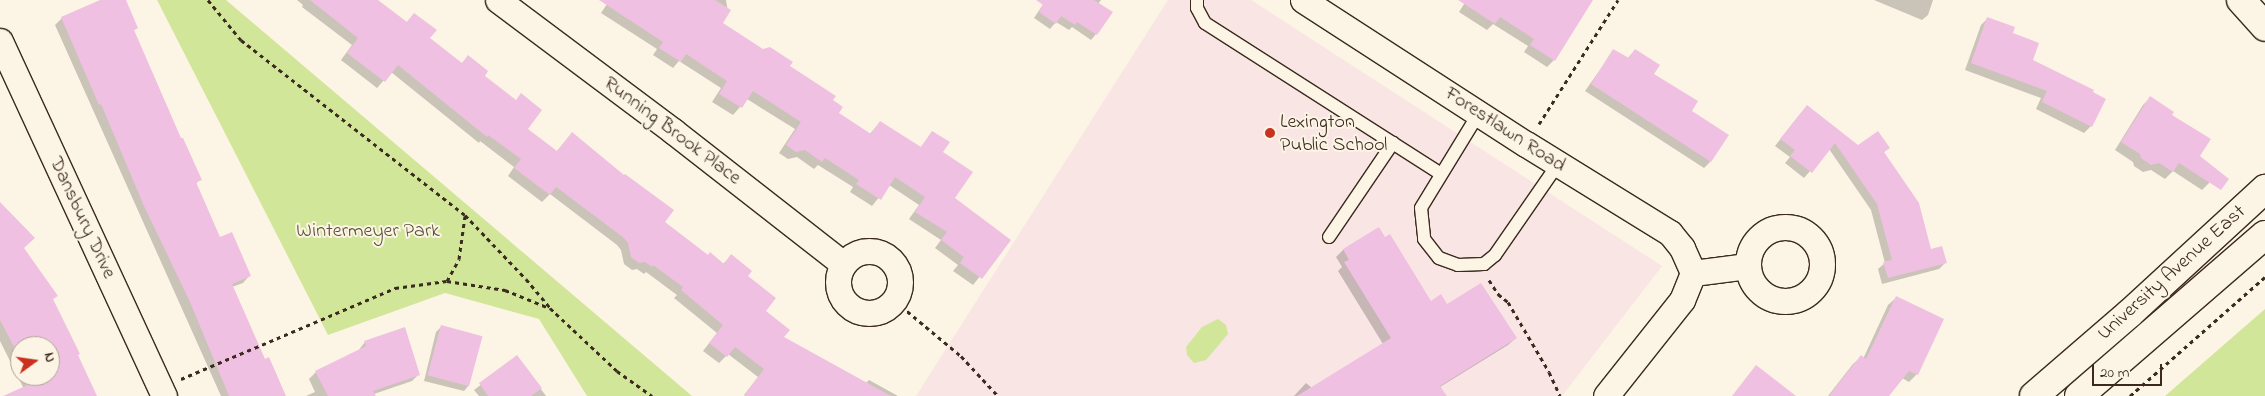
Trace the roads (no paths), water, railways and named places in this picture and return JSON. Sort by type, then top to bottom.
[{"type":"main road","points":[[2242,0],[2265,27]]},
{"type":"main road","name":"University Avenue East","points":[[2034,396],[2129,314],[2265,189]]},
{"type":"main road","name":"University Avenue East","points":[[2079,396],[2265,235]]},
{"type":"street","name":"Running Brook Place","points":[[498,0],[673,131],[843,264]]},
{"type":"street","name":"Forestlawn Road","points":[[1303,0],[1558,164],[1670,233],[1682,248],[1693,273]]},
{"type":"street","name":"Dansbury Drive","points":[[0,40],[171,388]]},
{"type":"street","points":[[871,251],[883,254],[892,261],[900,276],[900,287],[895,301],[878,313],[864,314],[854,310],[845,303],[840,294],[838,283],[843,264],[860,252],[871,251]]},
{"type":"street","points":[[1606,396],[1682,300],[1693,273],[1748,266]]},
{"type":"lane","points":[[1197,0],[1197,8],[1205,24],[1441,174]]},
{"type":"lane","points":[[1479,113],[1422,208],[1424,238],[1439,258],[1458,265],[1472,266],[1484,264],[1495,255],[1558,164]]},
{"type":"lane","points":[[1329,237],[1393,143]]},
{"type":"place","name":"Lexington Public School","points":[[1270,133]]},
{"type":"park label","name":"Wintermeyer Park","points":[[368,231]]}]
